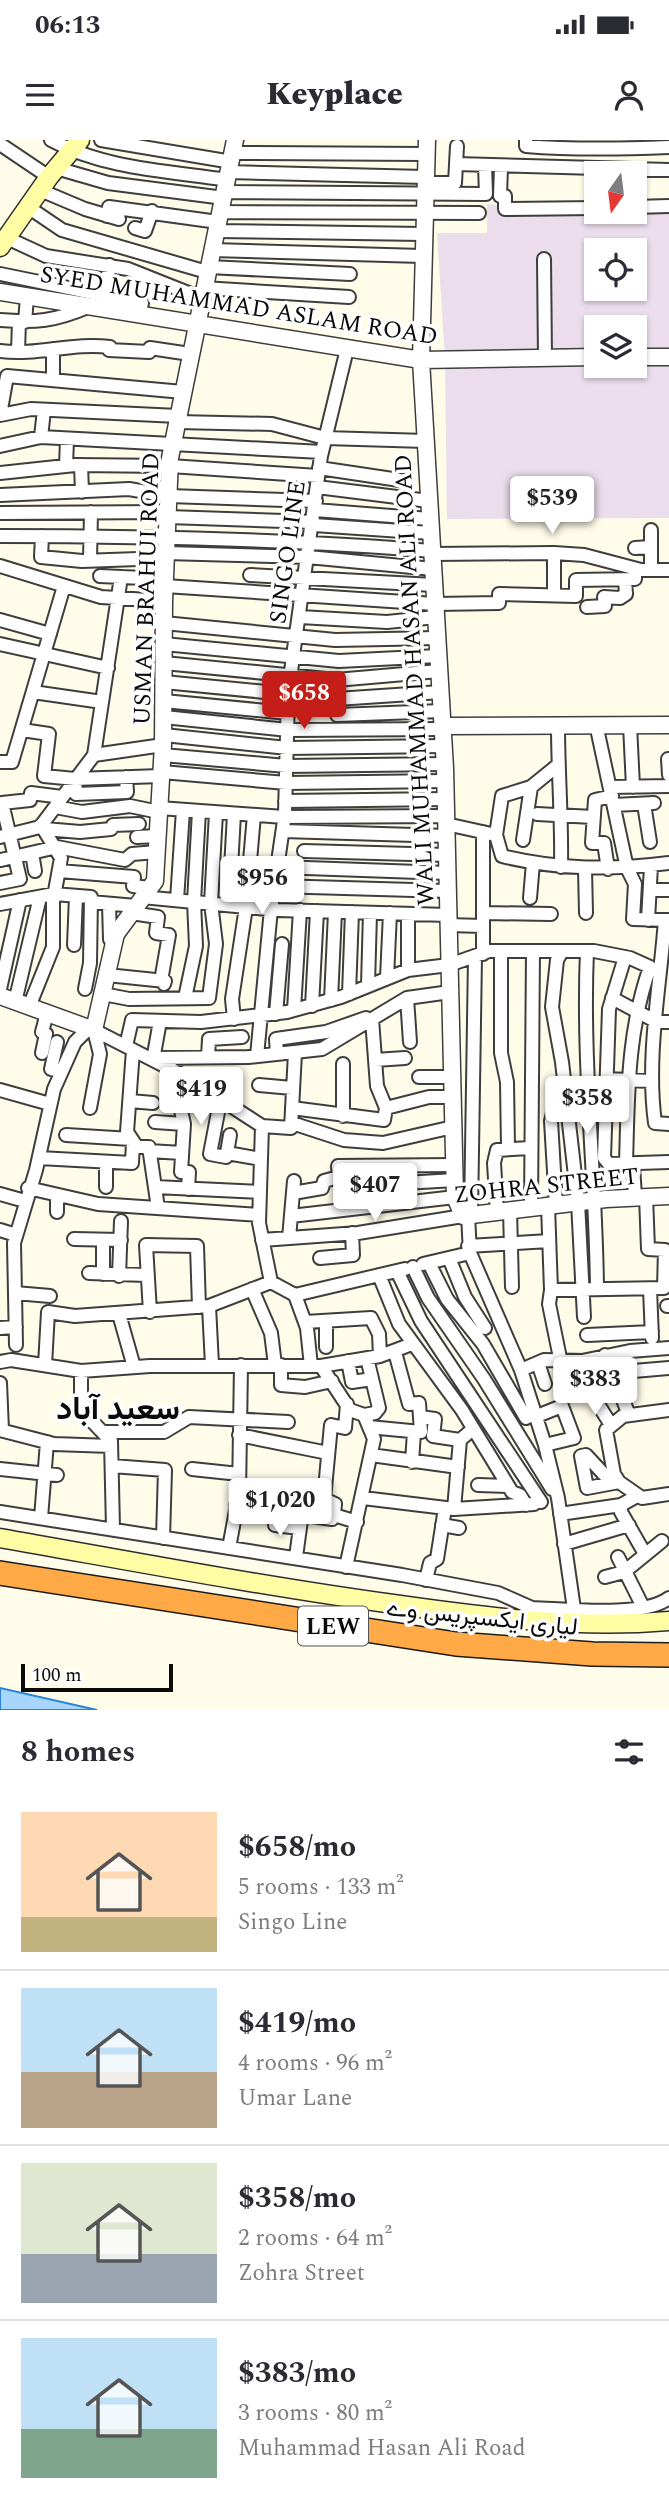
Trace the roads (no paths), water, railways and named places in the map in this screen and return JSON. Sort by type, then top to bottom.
[{"type":"highway","name":"لیاری ایکسپریس وے","points":[[0,1573],[456,1644],[581,1653],[669,1655]]},
{"type":"main road","points":[[3,242],[75,145]]},
{"type":"main road","points":[[0,1538],[326,1595],[486,1617],[669,1621]]},
{"type":"street","points":[[51,140],[75,145],[133,166],[227,178],[424,213],[479,213]]},
{"type":"street","points":[[101,140],[227,178],[425,184],[486,194],[485,166]]},
{"type":"street","points":[[526,140],[526,146],[669,147]]},
{"type":"street","points":[[0,144],[48,178],[113,217],[109,207],[152,211],[227,178],[427,147]]},
{"type":"street","points":[[48,178],[108,183],[227,178],[455,183],[457,146]]},
{"type":"street","name":"WALI MUHAMMAD HASAN ALI ROAD","points":[[427,147],[421,360],[445,764],[455,1197],[467,1215]]},
{"type":"street","points":[[456,164],[584,171]]},
{"type":"street","points":[[501,167],[500,196],[505,196],[505,209],[584,208]]},
{"type":"street","points":[[648,170],[669,170]]},
{"type":"street","points":[[227,178],[290,232],[423,234]]},
{"type":"street","name":"USMAN BRAHUI ROAD","points":[[16,1345],[16,1235],[39,1158],[50,1104],[61,1071],[75,1042],[92,1029],[115,941],[155,881],[163,757],[164,623],[170,466],[195,324],[227,178]]},
{"type":"street","points":[[648,207],[669,206]]},
{"type":"street","points":[[28,207],[62,230],[205,281],[351,275]]},
{"type":"street","points":[[135,228],[145,231],[152,211]]},
{"type":"street","points":[[290,232],[290,253]]},
{"type":"street","points":[[3,242],[46,256],[205,281],[349,297]]},
{"type":"street","points":[[212,250],[422,256]]},
{"type":"street","points":[[544,259],[545,358]]},
{"type":"street","points":[[104,293],[110,265]]},
{"type":"street","points":[[0,274],[104,293],[142,303],[139,315]]},
{"type":"street","name":"SYED MUHAMMAD ASLAM ROAD","points":[[0,292],[421,360],[584,357]]},
{"type":"street","points":[[27,296],[0,415],[44,410],[272,424],[326,438],[425,441]]},
{"type":"street","points":[[0,320],[57,320],[89,306]]},
{"type":"street","points":[[0,351],[53,349],[85,343],[110,347],[109,351],[149,352],[150,348],[190,354]]},
{"type":"street","points":[[53,349],[53,380]]},
{"type":"street","name":"SINGO LINE","points":[[257,1056],[271,909],[283,831],[288,696],[293,656],[304,596],[322,452],[347,349]]},
{"type":"street","points":[[647,357],[669,357]]},
{"type":"street","points":[[6,380],[53,380],[183,392]]},
{"type":"street","points":[[41,437],[44,410]]},
{"type":"street","points":[[0,446],[41,437],[322,452]]},
{"type":"street","points":[[66,466],[67,439]]},
{"type":"street","points":[[0,473],[66,466],[170,466],[406,481]]},
{"type":"street","points":[[81,466],[82,492]]},
{"type":"street","points":[[24,513],[26,470]]},
{"type":"street","points":[[318,477],[429,501]]},
{"type":"street","points":[[0,495],[129,489],[168,508],[314,514]]},
{"type":"street","points":[[0,513],[168,508],[314,514],[431,526]]},
{"type":"street","points":[[91,512],[90,536],[100,576],[99,596]]},
{"type":"street","points":[[651,530],[651,570]]},
{"type":"street","points":[[0,536],[167,536],[311,541],[433,565]]},
{"type":"street","points":[[42,536],[41,557],[95,559],[166,555],[251,555],[433,565]]},
{"type":"street","points":[[635,548],[651,547]]},
{"type":"street","points":[[554,553],[554,595]]},
{"type":"street","points":[[250,575],[306,579],[554,553],[584,555],[635,569],[669,570]]},
{"type":"street","points":[[249,592],[251,555]]},
{"type":"street","points":[[0,566],[99,596],[119,598],[165,589],[249,592],[436,610]]},
{"type":"street","points":[[300,617],[387,622],[436,610],[499,603],[499,594],[576,596],[576,580],[635,579],[635,569]]},
{"type":"street","points":[[100,576],[121,577],[165,589]]},
{"type":"street","points":[[43,827],[58,802],[94,755],[121,577]]},
{"type":"street","points":[[587,607],[605,606],[604,597],[620,598],[626,594],[625,580]]},
{"type":"street","points":[[0,762],[12,762],[64,586]]},
{"type":"street","points":[[0,620],[50,634]]},
{"type":"street","points":[[164,623],[335,640],[438,638]]},
{"type":"street","points":[[0,644],[108,668]]},
{"type":"street","points":[[164,644],[339,661],[439,664]]},
{"type":"street","points":[[164,663],[336,680],[439,664]]},
{"type":"street","points":[[164,682],[337,699],[440,692]]},
{"type":"street","points":[[33,692],[102,702]]},
{"type":"street","points":[[337,699],[337,715],[442,722],[669,725]]},
{"type":"street","points":[[164,709],[288,713]]},
{"type":"street","points":[[164,709],[288,730],[442,722]]},
{"type":"street","points":[[596,724],[627,868],[635,884],[633,919],[667,920],[663,1022],[650,1081],[655,1123],[669,1124]]},
{"type":"street","points":[[558,725],[561,867]]},
{"type":"street","points":[[630,725],[633,787]]},
{"type":"street","points":[[22,730],[49,734],[44,776],[75,779],[126,777],[163,757],[287,748],[444,746]]},
{"type":"street","points":[[94,755],[286,766],[445,764]]},
{"type":"street","points":[[163,757],[286,783],[445,781]]},
{"type":"street","points":[[668,759],[669,775]]},
{"type":"street","points":[[558,765],[531,787],[502,796],[496,835],[502,856],[533,863],[585,869],[669,863]]},
{"type":"street","points":[[608,869],[604,843],[592,843],[595,800],[633,787],[669,784],[669,791]]},
{"type":"street","points":[[523,840],[531,787]]},
{"type":"street","points":[[0,883],[20,879],[7,859],[2,803],[30,800],[31,793],[82,813],[125,807],[183,810],[446,825],[496,835]]},
{"type":"street","points":[[612,796],[649,804],[650,842]]},
{"type":"street","points":[[285,801],[446,799]]},
{"type":"street","points":[[6,835],[43,827],[80,832],[122,825],[125,807]]},
{"type":"street","points":[[177,900],[183,810]]},
{"type":"street","points":[[185,998],[196,946],[194,901],[199,811]]},
{"type":"street","points":[[103,994],[129,999],[209,998],[216,944],[211,903],[216,813]]},
{"type":"street","points":[[229,905],[234,814]]},
{"type":"street","points":[[537,814],[593,817]]},
{"type":"street","points":[[234,1019],[232,999],[246,907],[254,815]]},
{"type":"street","points":[[283,831],[446,825]]},
{"type":"street","points":[[15,1002],[53,947],[54,894],[61,858],[43,827]]},
{"type":"street","points":[[483,832],[483,919],[467,1215],[469,1250],[521,1370],[545,1445],[558,1499],[574,1609]]},
{"type":"street","points":[[137,838],[157,844]]},
{"type":"street","points":[[123,876],[125,860],[132,854],[157,844]]},
{"type":"street","points":[[7,859],[57,847],[125,860]]},
{"type":"street","points":[[304,851],[447,855]]},
{"type":"street","points":[[32,853],[35,871]]},
{"type":"street","points":[[530,898],[533,863]]},
{"type":"street","points":[[648,919],[651,866]]},
{"type":"street","points":[[278,867],[447,873]]},
{"type":"street","points":[[585,869],[586,913]]},
{"type":"street","points":[[59,871],[134,877],[134,886],[140,901],[158,917],[156,933],[169,935],[161,981]]},
{"type":"street","points":[[275,886],[448,891]]},
{"type":"street","points":[[650,890],[669,890]]},
{"type":"street","points":[[0,904],[54,894],[91,897],[90,956],[85,989]]},
{"type":"street","points":[[74,945],[76,896]]},
{"type":"street","points":[[15,1002],[40,897]]},
{"type":"street","points":[[0,989],[20,900]]},
{"type":"street","points":[[91,902],[109,904],[177,900],[300,911],[408,914],[448,920],[551,914]]},
{"type":"street","points":[[109,904],[110,939],[115,941]]},
{"type":"street","points":[[294,1010],[300,911]]},
{"type":"street","points":[[312,1006],[317,911]]},
{"type":"street","points":[[331,1000],[335,912]]},
{"type":"street","points":[[349,994],[352,912]]},
{"type":"street","points":[[368,985],[370,913]]},
{"type":"street","points":[[387,978],[390,914]]},
{"type":"street","points":[[408,914],[408,970]]},
{"type":"street","points":[[276,1014],[282,944]]},
{"type":"street","points":[[501,951],[500,1054],[508,1082],[508,1148]]},
{"type":"street","points":[[158,1208],[149,1147],[137,1147],[127,1132],[132,1020],[234,1019],[276,1014],[331,1000],[408,970],[449,965],[501,951],[587,951],[625,957],[650,967],[636,1013],[628,1080],[630,1164],[640,1197],[648,1249],[665,1250],[664,1288],[551,1290]]},
{"type":"street","points":[[530,1208],[533,951]]},
{"type":"street","points":[[562,951],[556,960],[552,1007],[578,1202],[580,1290],[584,1317]]},
{"type":"street","points":[[587,951],[585,1052],[596,1200],[597,1289]]},
{"type":"street","points":[[90,956],[109,968],[164,981],[163,998]]},
{"type":"street","points":[[625,957],[612,998],[604,1158],[609,1164],[669,1162]]},
{"type":"street","points":[[280,974],[296,975]]},
{"type":"street","points":[[152,1059],[277,1055],[322,1049],[407,998],[450,992]]},
{"type":"street","points":[[407,998],[410,1042]]},
{"type":"street","points":[[612,998],[636,1013],[663,1022]]},
{"type":"street","points":[[15,1002],[92,1029],[172,1069],[262,1126],[291,1128],[295,1053]]},
{"type":"street","points":[[41,1053],[46,1034],[41,1032],[47,1013]]},
{"type":"street","points":[[277,1055],[276,1039],[326,1032],[376,1016]]},
{"type":"street","points":[[292,1108],[384,1120],[386,1108],[377,1086],[375,1060],[376,1016]]},
{"type":"street","points":[[152,1059],[160,1021]]},
{"type":"street","points":[[90,1108],[100,1054],[92,1029]]},
{"type":"street","points":[[208,1057],[209,1040],[242,1037]]},
{"type":"street","points":[[57,1042],[51,1069],[61,1071]]},
{"type":"street","points":[[375,1060],[405,1059]]},
{"type":"street","points":[[343,1064],[348,1140]]},
{"type":"street","points":[[172,1069],[184,1124],[181,1172],[189,1172],[188,1189]]},
{"type":"street","points":[[419,1077],[452,1077]]},
{"type":"street","points":[[606,1079],[650,1081]]},
{"type":"street","points":[[259,1085],[292,1088]]},
{"type":"street","points":[[0,1090],[50,1104]]},
{"type":"street","points":[[386,1108],[429,1097],[453,1097]]},
{"type":"street","points":[[130,1101],[153,1103]]},
{"type":"street","points":[[224,1101],[241,1103]]},
{"type":"street","points":[[224,1101],[223,1130],[210,1154],[226,1157],[227,1153],[261,1159]]},
{"type":"street","points":[[560,1359],[549,1304],[551,1121],[553,1113],[567,1108]]},
{"type":"street","points":[[155,1122],[184,1124]]},
{"type":"street","points":[[292,1123],[348,1140],[383,1143],[453,1127]]},
{"type":"street","points":[[262,1126],[259,1215],[271,1282]]},
{"type":"street","points":[[66,1135],[132,1140]]},
{"type":"street","points":[[39,1158],[132,1164],[132,1140]]},
{"type":"street","points":[[383,1143],[384,1164]]},
{"type":"street","points":[[512,1287],[511,1243],[494,1163],[497,1150],[530,1149]]},
{"type":"street","points":[[149,1151],[182,1153]]},
{"type":"street","points":[[106,1162],[106,1187]]},
{"type":"street","points":[[289,1238],[293,1187],[322,1188],[324,1181],[339,1177],[338,1166],[384,1164],[455,1172]]},
{"type":"street","points":[[404,1183],[455,1172]]},
{"type":"street","points":[[155,1188],[260,1192]]},
{"type":"street","points":[[0,1194],[57,1195],[97,1205],[259,1215]]},
{"type":"street","points":[[57,1195],[57,1212]]},
{"type":"street","name":"ZOHRA STREET","points":[[262,1240],[352,1233],[467,1215],[596,1200],[669,1196]]},
{"type":"street","points":[[291,1216],[455,1197]]},
{"type":"street","points":[[404,1203],[406,1225]]},
{"type":"street","points":[[120,1276],[121,1221]]},
{"type":"street","points":[[0,1230],[16,1235]]},
{"type":"street","points":[[320,1258],[353,1255],[352,1233]]},
{"type":"street","points":[[74,1239],[121,1240]]},
{"type":"street","points":[[103,1240],[103,1274]]},
{"type":"street","points":[[295,1295],[449,1258],[469,1250],[511,1243],[549,1241]]},
{"type":"street","points":[[150,1312],[146,1245],[197,1246],[212,1365]]},
{"type":"street","points":[[449,1258],[465,1297],[485,1328]]},
{"type":"street","points":[[429,1263],[447,1299],[483,1344],[527,1418],[562,1406],[573,1438],[545,1445]]},
{"type":"street","points":[[413,1267],[428,1298],[484,1378],[558,1499]]},
{"type":"street","points":[[397,1271],[421,1321],[541,1502]]},
{"type":"street","points":[[89,1273],[146,1275]]},
{"type":"street","points":[[379,1275],[399,1324],[473,1429],[512,1492],[520,1495],[526,1505]]},
{"type":"street","points":[[45,1365],[48,1312],[75,1316],[204,1307],[271,1282],[295,1295],[316,1366],[332,1381],[350,1410],[364,1415],[375,1413],[379,1408],[372,1379],[379,1334],[370,1318],[305,1322]]},
{"type":"street","points":[[252,1289],[271,1333],[281,1385],[304,1387],[332,1381]]},
{"type":"street","points":[[650,1289],[653,1349]]},
{"type":"street","points":[[0,1296],[50,1296]]},
{"type":"street","points":[[119,1314],[134,1367]]},
{"type":"street","points":[[326,1322],[326,1347]]},
{"type":"street","points":[[0,1328],[16,1327]]},
{"type":"street","points":[[587,1335],[652,1332]]},
{"type":"street","points":[[0,1362],[11,1360],[81,1371],[212,1365],[316,1366],[374,1357],[412,1344]]},
{"type":"street","points":[[521,1370],[537,1363],[560,1359],[569,1362],[582,1361],[669,1348]]},
{"type":"street","points":[[369,1427],[421,1433],[419,1403],[409,1404],[395,1352]]},
{"type":"street","points":[[605,1356],[629,1415]]},
{"type":"street","points":[[348,1361],[352,1382],[372,1379]]},
{"type":"street","points":[[582,1361],[593,1396],[611,1425]]},
{"type":"street","points":[[537,1363],[545,1384]]},
{"type":"street","points":[[229,1548],[239,1474],[241,1365]]},
{"type":"street","points":[[610,1373],[669,1368]]},
{"type":"street","points":[[81,1371],[81,1394],[86,1415],[104,1432],[111,1446],[113,1528]]},
{"type":"street","points":[[0,1383],[1,1430],[47,1442],[111,1446]]},
{"type":"street","points":[[324,1499],[331,1425],[345,1429],[347,1404]]},
{"type":"street","points":[[637,1496],[616,1483],[605,1433],[623,1416],[669,1410]]},
{"type":"street","points":[[346,1567],[374,1440],[364,1415]]},
{"type":"street","points":[[104,1432],[164,1432],[189,1417],[288,1422]]},
{"type":"street","points":[[419,1417],[435,1419],[433,1436],[460,1440]]},
{"type":"street","points":[[426,1580],[430,1563],[437,1559],[442,1525],[449,1508],[458,1466],[460,1440],[473,1429]]},
{"type":"street","points":[[412,1462],[414,1432]]},
{"type":"street","points":[[239,1435],[328,1453]]},
{"type":"street","points":[[41,1518],[51,1474],[47,1442]]},
{"type":"street","points":[[370,1455],[458,1466]]},
{"type":"street","points":[[112,1466],[165,1470],[163,1538]]},
{"type":"street","points":[[0,1469],[51,1474]]},
{"type":"street","points":[[192,1469],[239,1474]]},
{"type":"street","points":[[478,1485],[508,1486]]},
{"type":"street","points":[[236,1505],[332,1519],[334,1515],[335,1504],[324,1499],[281,1492]]},
{"type":"street","points":[[560,1514],[621,1505],[637,1496],[669,1494]]},
{"type":"street","points":[[363,1498],[449,1508],[526,1505],[558,1499]]},
{"type":"street","points":[[621,1505],[628,1525],[645,1554]]},
{"type":"street","points":[[0,1512],[296,1557],[426,1580],[498,1593],[532,1608],[643,1607],[654,1606],[669,1598]]},
{"type":"street","points":[[296,1557],[302,1513]]},
{"type":"street","points":[[334,1515],[357,1522]]},
{"type":"street","points":[[275,1525],[299,1528]]},
{"type":"street","points":[[442,1525],[459,1528]]},
{"type":"street","points":[[564,1544],[628,1525]]},
{"type":"street","points":[[605,1577],[624,1572],[662,1541]]},
{"type":"street","points":[[618,1558],[643,1607]]},
{"type":"street","points":[[532,1608],[536,1619],[545,1620]]},
{"type":"water","points":[[0,1688],[97,1710],[0,1710]]},
{"type":"district","name":"سعید آباد","points":[[118,1408]]}]
